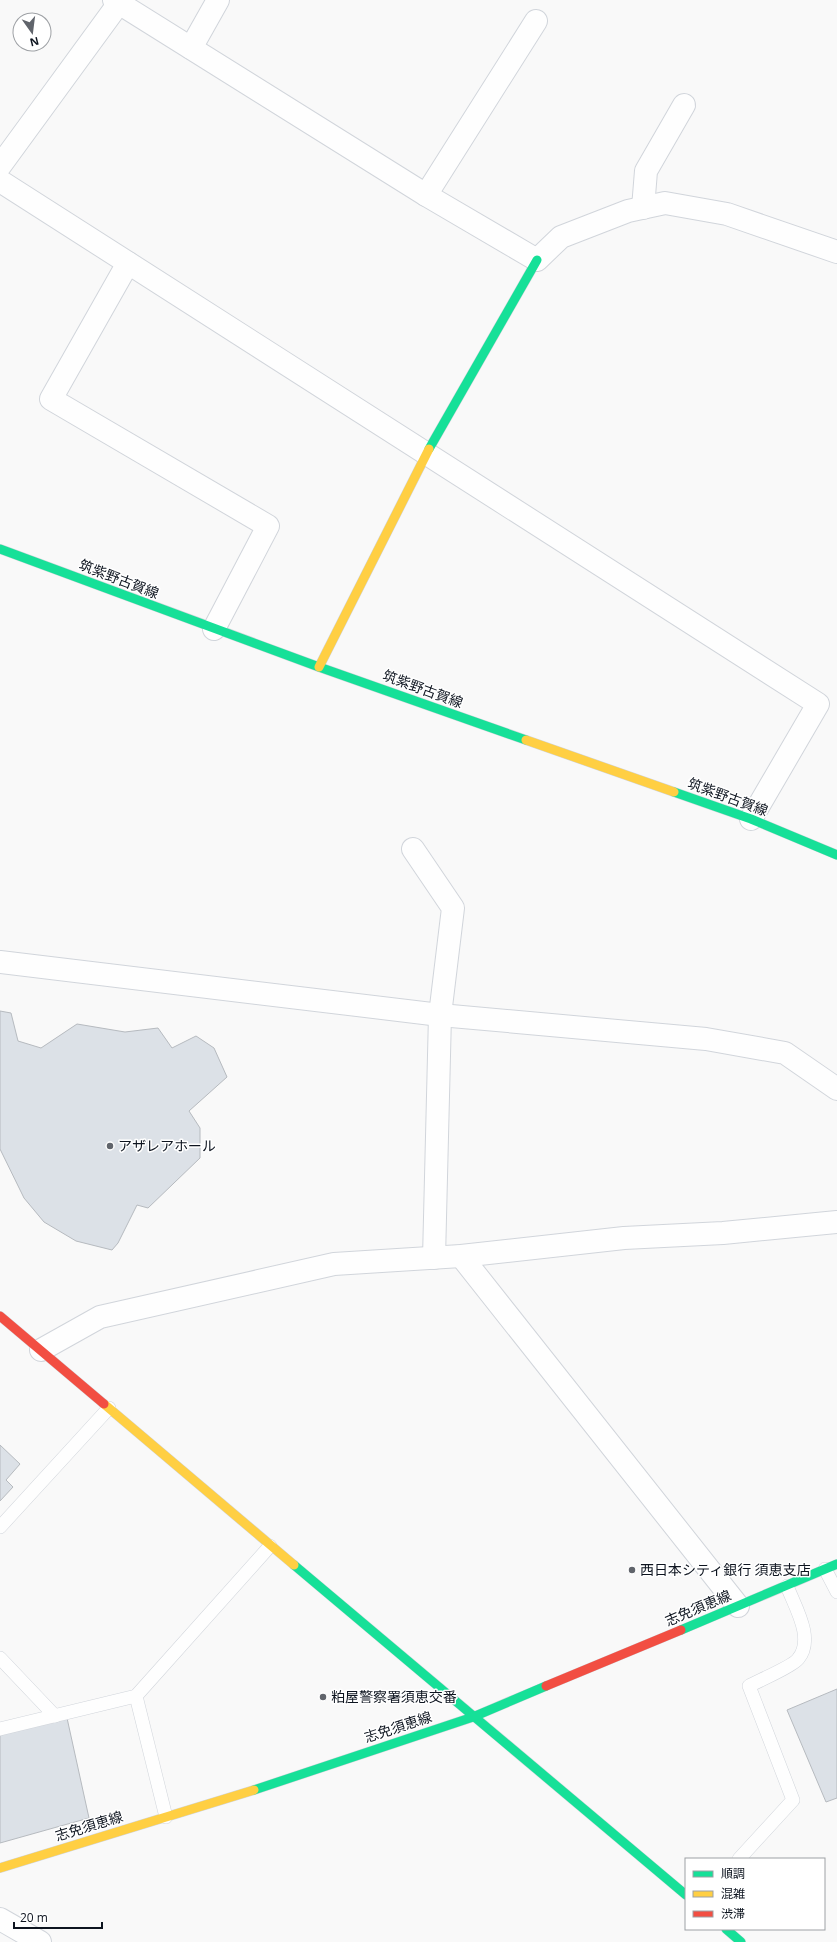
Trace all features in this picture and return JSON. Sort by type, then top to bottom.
[{"type":"main road","points":[[319,667],[426,454],[537,260]]},
{"type":"main road","name":"筑紫野古賀線","points":[[0,549],[319,667],[750,819],[837,855]]},
{"type":"main road","points":[[0,1316],[270,1546],[685,1895]]},
{"type":"main road","name":"志免須恵線","points":[[0,1868],[166,1817],[473,1717],[831,1567]]},
{"type":"main road","points":[[727,1930],[741,1942]]},
{"type":"street","points":[[191,48],[218,0]]},
{"type":"street","points":[[0,166],[116,2],[426,195],[537,260],[561,237],[628,211],[666,203],[727,214],[837,252]]},
{"type":"street","points":[[426,195],[536,21]]},
{"type":"street","points":[[643,208],[646,171],[684,105]]},
{"type":"street","points":[[0,181],[818,704],[750,819]]},
{"type":"street","points":[[128,263],[51,399],[268,526],[214,629]]},
{"type":"street","points":[[413,849],[453,908],[440,1015],[434,1258]]},
{"type":"street","points":[[0,962],[440,1015],[706,1039],[785,1052],[837,1089]]},
{"type":"street","points":[[41,1350],[100,1317],[334,1264],[461,1256],[624,1238],[723,1233],[837,1222]]},
{"type":"street","points":[[461,1256],[738,1606]]},
{"type":"street","points":[[0,1919],[40,1942]]},
{"type":"lane","points":[[0,1527],[109,1408]]},
{"type":"lane","points":[[0,1729],[136,1696],[270,1546]]},
{"type":"lane","points":[[831,1567],[837,1592]]},
{"type":"lane","points":[[740,1858],[793,1800],[749,1686],[798,1660],[805,1644],[803,1630],[787,1586]]},
{"type":"lane","points":[[0,1658],[55,1716]]},
{"type":"lane","points":[[136,1696],[166,1817]]},
{"type":"building","points":[[0,1011],[11,1013],[18,1041],[41,1048],[77,1024],[125,1032],[158,1028],[172,1048],[196,1036],[214,1048],[227,1077],[189,1111],[200,1128],[200,1158],[148,1208],[137,1205],[118,1243],[112,1250],[76,1241],[44,1222],[24,1198],[0,1149]]},
{"type":"building","points":[[0,1445],[20,1464],[6,1480],[13,1487],[0,1501]]},
{"type":"building","points":[[837,1689],[837,1798],[826,1802],[787,1710]]},
{"type":"building","points":[[67,1718],[89,1818],[0,1843],[0,1734]]},
{"type":"traffic: fast","points":[[429,449],[537,260]]},
{"type":"traffic: fast","points":[[0,549],[319,667],[526,740]]},
{"type":"traffic: fast","points":[[674,792],[751,819],[837,855]]},
{"type":"traffic: fast","points":[[681,1630],[837,1564]]},
{"type":"traffic: fast","points":[[294,1565],[685,1894]]},
{"type":"traffic: fast","points":[[254,1790],[473,1717],[546,1686]]},
{"type":"traffic: fast","points":[[727,1930],[741,1942]]},
{"type":"traffic: slow","points":[[319,667],[429,449]]},
{"type":"traffic: slow","points":[[526,740],[674,792]]},
{"type":"traffic: slow","points":[[104,1404],[294,1565]]},
{"type":"traffic: slow","points":[[0,1868],[254,1790]]},
{"type":"traffic: jam","points":[[0,1316],[104,1404]]},
{"type":"traffic: jam","points":[[546,1686],[681,1630]]},
{"type":"place","name":"アザレアホール","points":[[110,1146]]},
{"type":"place","name":"西日本シティ銀行 須恵支店","points":[[632,1570]]},
{"type":"place","name":"粕屋警察署須恵交番","points":[[323,1697]]}]
